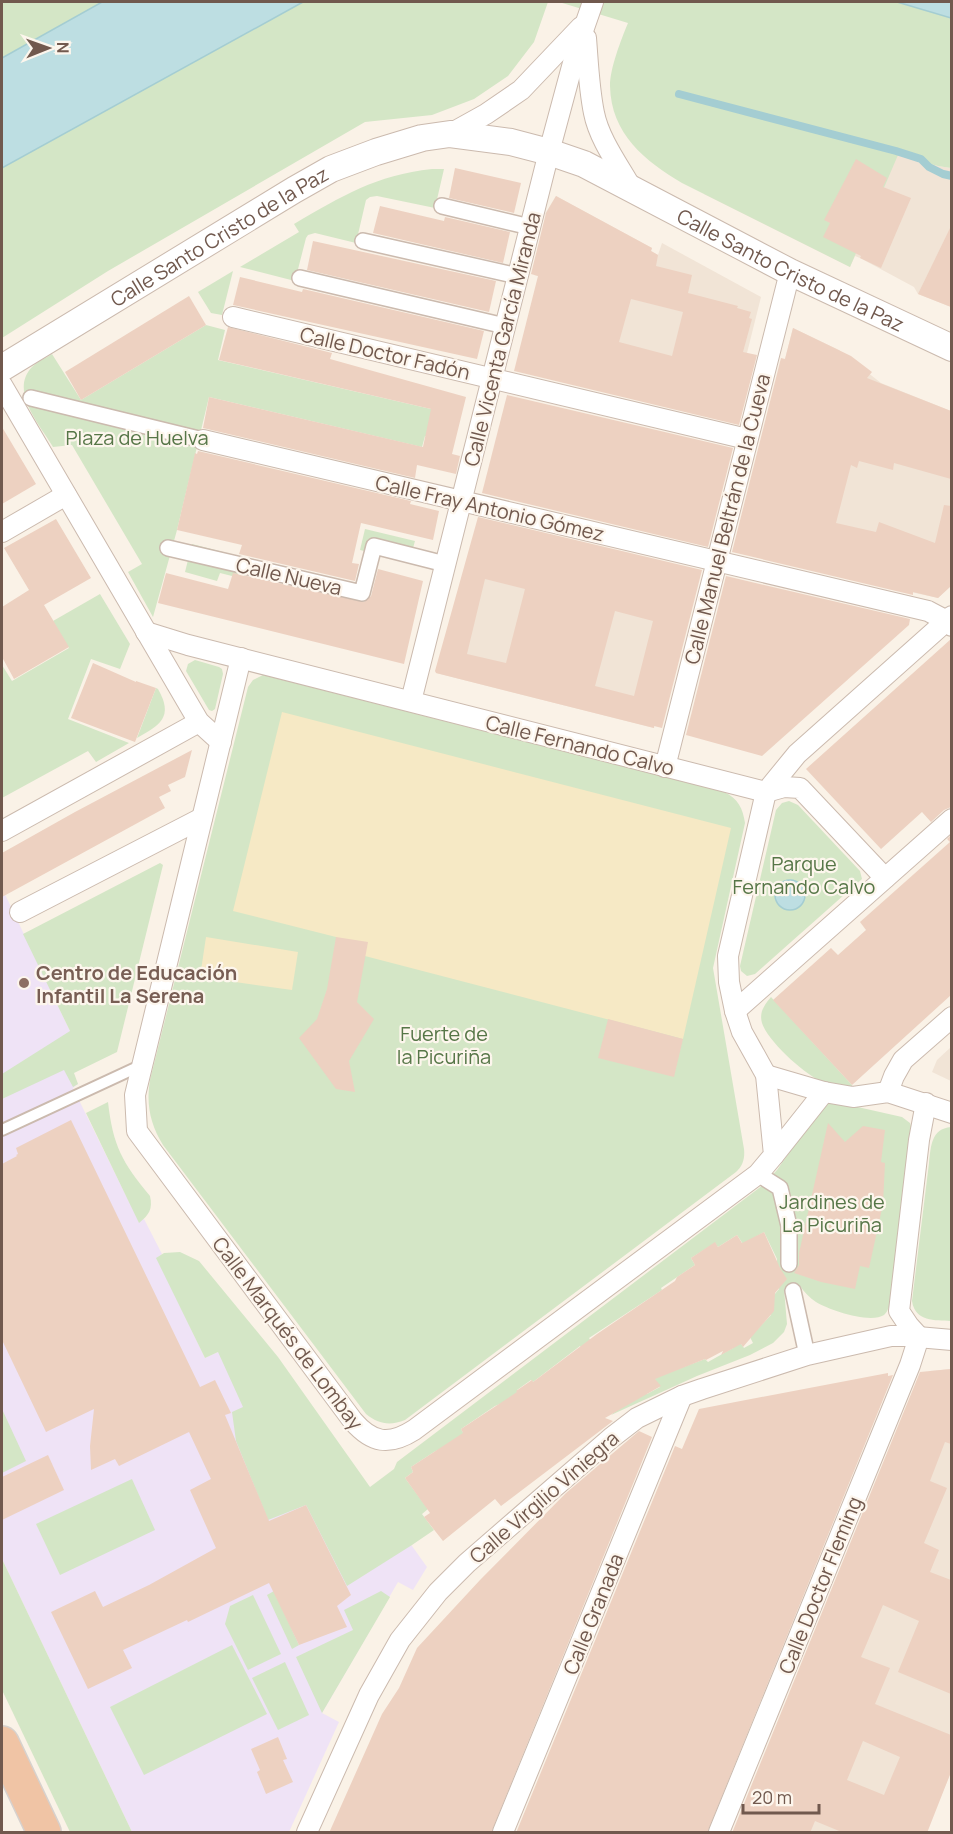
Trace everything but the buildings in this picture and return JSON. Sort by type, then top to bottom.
[{"type":"highway","points":[[2,1743],[44,1833]]},
{"type":"street","name":"Calle Santo Cristo de la Paz","points":[[450,134],[486,114],[521,90],[588,14]]},
{"type":"street","points":[[549,152],[588,14]]},
{"type":"street","points":[[588,14],[588,72],[594,115],[610,152],[632,189]]},
{"type":"street","name":"Calle Santo Cristo de la Paz","points":[[2,368],[331,169],[422,138],[450,134],[511,142],[584,164],[789,272],[951,348]]},
{"type":"street","name":"Calle Vicenta García Miranda","points":[[411,701],[549,152]]},
{"type":"street","points":[[442,206],[530,227]]},
{"type":"street","points":[[363,241],[518,276]]},
{"type":"street","name":"Calle Manuel Beltrán de la Cueva","points":[[665,766],[789,272]]},
{"type":"street","points":[[300,278],[505,326]]},
{"type":"street","name":"Calle Doctor Fadón","points":[[233,317],[747,439]]},
{"type":"street","points":[[2,385],[199,722],[221,742]]},
{"type":"street","name":"Calle Fray Antonio Gómez","points":[[31,398],[928,611],[950,621]]},
{"type":"street","points":[[2,532],[66,495]]},
{"type":"street","name":"Calle Nueva","points":[[168,548],[362,593],[374,546],[445,564]]},
{"type":"street","points":[[774,1155],[766,1076],[742,1032],[735,1011],[729,982],[728,956],[766,792],[797,754],[950,621]]},
{"type":"street","name":"Calle Fernando Calvo","points":[[146,632],[188,645],[766,792],[784,788],[800,788],[885,878]]},
{"type":"street","points":[[20,912],[202,818],[241,658]]},
{"type":"street","points":[[2,831],[199,722]]},
{"type":"street","name":"Calle Marqués de Lombay","points":[[202,818],[135,1095],[137,1131],[365,1435],[385,1440],[403,1437],[414,1430],[758,1174],[824,1092]]},
{"type":"street","points":[[735,1011],[951,819]]},
{"type":"street","points":[[888,1092],[903,1060],[951,1017]]},
{"type":"street","points":[[766,1076],[824,1092],[853,1097],[888,1092],[951,1113]]},
{"type":"street","points":[[919,1336],[899,1311],[919,1140],[926,1103]]},
{"type":"street","points":[[758,1174],[780,1188],[789,1226],[789,1264]]},
{"type":"street","points":[[793,1291],[807,1355]]},
{"type":"street","name":"Calle Virgilio Viniegra","points":[[307,1833],[369,1695],[400,1640],[438,1592],[467,1563],[637,1418],[682,1396],[807,1355],[891,1336],[919,1336],[951,1340]]},
{"type":"street","name":"Calle Doctor Fleming","points":[[719,1833],[910,1365],[919,1336]]},
{"type":"street","name":"Calle Granada","points":[[503,1833],[682,1396]]},
{"type":"lane","points":[[2,1130],[142,1065]]},
{"type":"shaded area","points":[[742,117],[819,132],[951,168],[951,307],[918,294],[914,287],[860,258],[855,256],[850,267],[704,194]]},
{"type":"shaded area","points":[[556,196],[652,248],[651,251],[658,255],[662,243],[761,297],[731,417],[669,402],[538,276],[534,275],[549,216],[545,214]]},
{"type":"shaded area","points":[[793,328],[839,350],[881,383],[951,411],[951,586],[938,598],[811,570],[760,456]]},
{"type":"shaded area","points":[[463,573],[685,606],[654,728],[436,673]]},
{"type":"shaded area","points":[[2,888],[70,1031],[71,1069],[78,1084],[73,1088],[139,1222],[144,1219],[162,1254],[157,1258],[205,1358],[218,1352],[370,1487],[427,1567],[413,1590],[398,1582],[322,1713],[339,1722],[289,1832],[132,1832],[2,1559]]},
{"type":"shaded area","points":[[951,1047],[951,1081],[932,1072],[937,1060]]},
{"type":"shaded area","points":[[951,1369],[951,1772],[926,1832],[739,1832],[930,1371]]},
{"type":"green space","points":[[2,2],[102,2],[2,58]]},
{"type":"green space","points":[[303,2],[548,2],[534,42],[508,76],[474,99],[432,115],[365,122],[108,271],[2,338],[2,168]]},
{"type":"green space","points":[[559,2],[897,2],[951,18],[951,168],[898,155],[850,267],[682,183],[643,155],[623,132],[616,118],[610,86],[619,46],[628,23]]},
{"type":"green space","points":[[444,169],[435,208],[377,196],[370,197],[366,200],[356,243],[315,233],[308,235],[295,281],[240,267],[299,232],[294,224],[344,196],[394,176]]},
{"type":"green space","points":[[233,271],[222,315],[211,313],[198,292]]},
{"type":"green space","name":"Plaza de Huelva","points":[[206,325],[225,330],[218,360],[431,409],[440,439],[425,436],[422,447],[209,397],[153,617],[128,572],[142,564],[72,445],[53,447],[29,408],[24,387],[26,376],[32,367],[52,354],[81,400]]},
{"type":"green space","points":[[365,529],[415,541],[409,562],[360,550]]},
{"type":"green space","points":[[192,544],[250,559],[244,579],[220,573],[217,581],[185,572]]},
{"type":"green space","points":[[100,594],[130,644],[120,669],[91,659],[68,719],[129,743],[96,762],[88,751],[2,798],[2,665],[12,681],[69,648],[53,621]]},
{"type":"green space","points":[[195,660],[222,669],[223,674],[215,709],[212,711],[209,710],[186,671],[188,664]]},
{"type":"green space","name":"Fuerte de la Picuriña","points":[[263,675],[724,792],[739,804],[745,823],[713,968],[744,1149],[744,1159],[740,1167],[405,1420],[394,1423],[380,1422],[366,1414],[163,1145],[150,1114],[150,1080],[248,687],[253,680]]},
{"type":"green space","points":[[156,688],[165,707],[162,719],[152,729],[137,738]]},
{"type":"green space","name":"Parque Fernando Calvo","points":[[789,801],[798,805],[860,871],[862,879],[755,974],[747,976],[741,971],[740,966],[776,810],[782,803]]},
{"type":"green space","points":[[160,863],[163,865],[117,1052],[74,1073],[78,1084],[73,1087],[64,1070],[2,1099],[2,1074],[70,1031],[23,934]]},
{"type":"green space","points":[[771,997],[852,1087],[819,1080],[804,1071],[778,1047],[765,1030],[761,1019],[763,1009]]},
{"type":"green space","name":"Jardines de La Picuriña","points":[[831,1101],[902,1117],[910,1123],[912,1130],[889,1307],[884,1315],[869,1318],[850,1315],[816,1302],[800,1286],[784,1289],[787,1324],[784,1332],[773,1343],[611,1415],[642,1388],[647,1394],[660,1387],[654,1378],[705,1359],[708,1362],[733,1348],[726,1323],[744,1348],[753,1343],[750,1337],[771,1315],[764,1307],[779,1289],[776,1285],[777,1259],[764,1232],[743,1244],[737,1235],[718,1247],[715,1243],[691,1258],[695,1265],[661,1288],[662,1290],[589,1338],[595,1347],[586,1354],[580,1346],[533,1382],[531,1380],[517,1390],[520,1396],[495,1406],[461,1429],[465,1436],[411,1467],[413,1472],[405,1478],[428,1509],[422,1514],[434,1530],[347,1586],[306,1505],[268,1520],[236,1441],[232,1412],[243,1407],[218,1352],[205,1358],[156,1258],[164,1253],[180,1252],[199,1261],[278,1357],[370,1487],[394,1469],[397,1462],[763,1185],[777,1170],[823,1104]]},
{"type":"green space","points":[[108,1102],[120,1153],[150,1196],[149,1211],[139,1223],[86,1113]]},
{"type":"green space","points":[[951,1127],[951,1321],[932,1320],[921,1316],[914,1308],[912,1301],[933,1139],[939,1131]]},
{"type":"green space","points":[[2,1409],[26,1461],[2,1473]]},
{"type":"green space","points":[[132,1479],[155,1530],[60,1575],[36,1524]]},
{"type":"green space","points":[[2,1559],[132,1832],[70,1832],[2,1690]]},
{"type":"green space","points":[[274,1591],[299,1645],[292,1649],[267,1595]]},
{"type":"green space","points":[[381,1591],[390,1597],[322,1713],[296,1657],[353,1630],[344,1610]]},
{"type":"green space","points":[[253,1595],[281,1654],[248,1670],[225,1624],[230,1606]]},
{"type":"green space","points":[[232,1645],[267,1714],[144,1775],[110,1707]]},
{"type":"green space","points":[[285,1662],[309,1715],[278,1730],[252,1678]]},
{"type":"sand","points":[[282,712],[731,828],[683,1039],[365,956],[336,937],[233,911]]},
{"type":"sand","points":[[206,937],[298,952],[292,990],[200,977]]},
{"type":"water","points":[[102,2],[303,2],[2,168],[2,58]]},
{"type":"water","points":[[897,2],[951,2],[951,18]]},
{"type":"water","points":[[790,880],[801,884],[805,895],[801,906],[790,910],[779,906],[775,895],[779,884]]},
{"type":"waterway","points":[[679,94],[896,151],[921,159],[929,167],[952,176]]},
{"type":"place","name":"Centro de Educación Infantil La Serena","points":[[24,983]]}]
